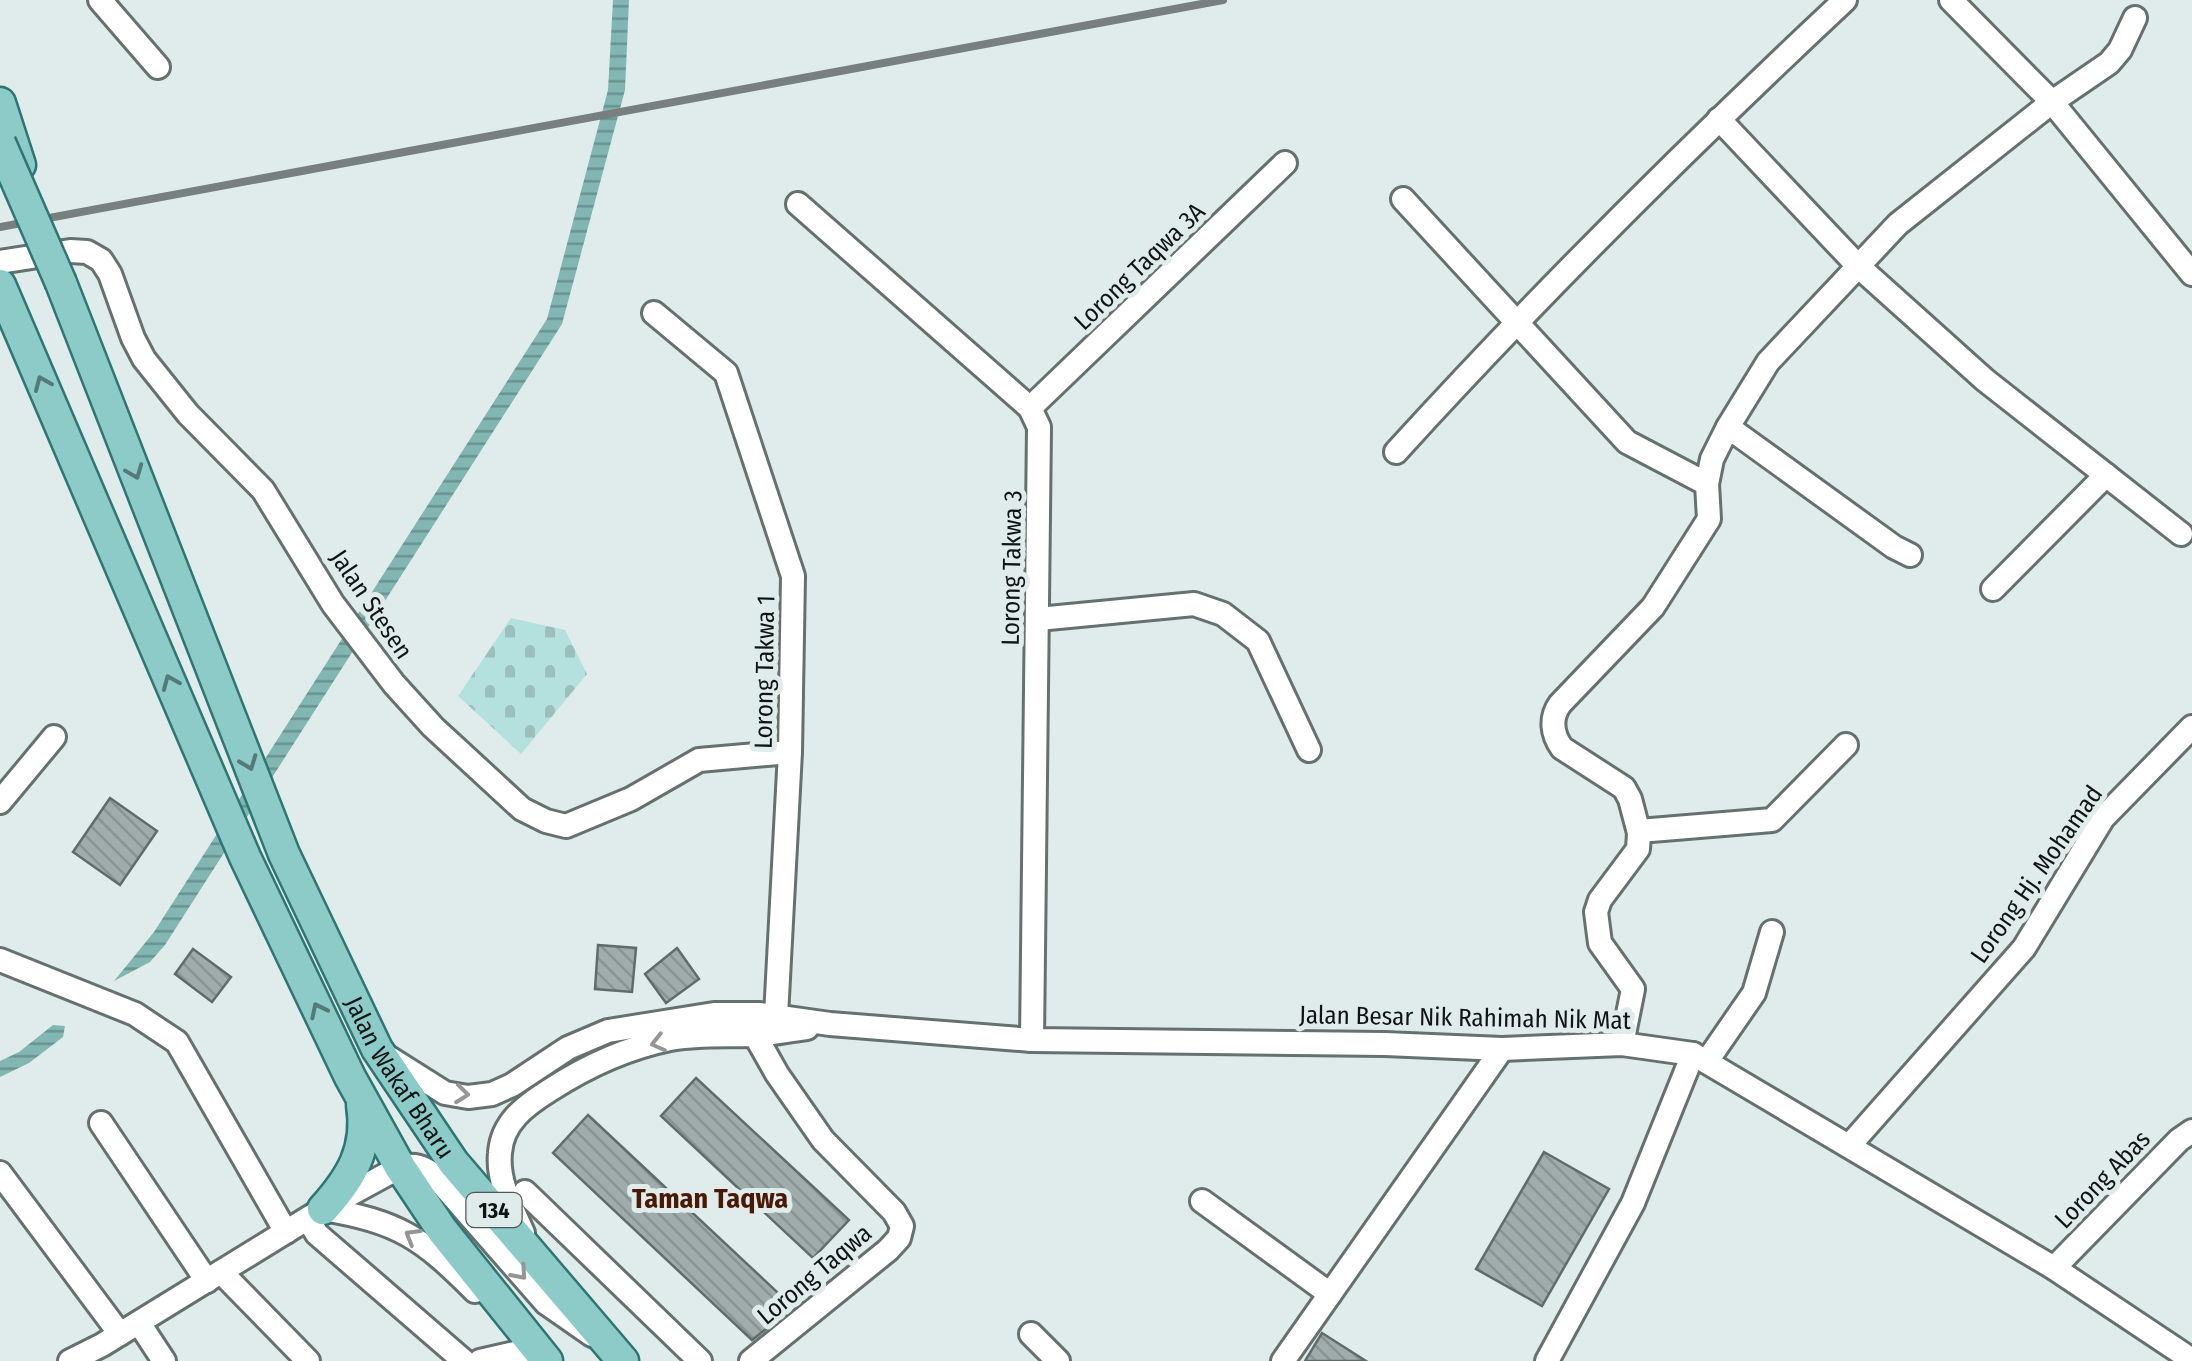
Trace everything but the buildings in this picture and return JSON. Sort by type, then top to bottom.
[{"type":"main road","name":"Jalan Wakaf Bharu","points":[[0,104],[10,154],[266,809],[377,1049],[453,1162],[618,1355]]},
{"type":"main road","name":"Jalan Wakaf Bharu","points":[[2,290],[244,857],[361,1098],[442,1230],[542,1355]]},
{"type":"main road","points":[[316,1214],[344,1186],[363,1145],[361,1098]]},
{"type":"street","points":[[100,0],[158,67]]},
{"type":"street","points":[[1396,452],[1515,321],[1845,0]]},
{"type":"street","points":[[1951,0],[2052,102],[2192,274]]},
{"type":"street","points":[[1622,1044],[1632,989],[1600,943],[1596,912],[1600,900],[1638,849],[1638,830],[1624,788],[1562,748],[1556,739],[1553,719],[1560,704],[1653,607],[1709,519],[1706,484],[1712,459],[1763,368],[1898,224],[2052,102],[2109,63],[2120,50],[2135,18]]},
{"type":"street","points":[[1719,119],[1858,266],[1985,380],[2106,475],[2186,528],[2192,555]]},
{"type":"street","name":"Lorong Taqwa 3A","points":[[1030,408],[1285,163]]},
{"type":"street","points":[[1402,199],[1628,442],[1706,484]]},
{"type":"street","points":[[798,204],[1030,408]]},
{"type":"street","name":"Jalan Stesen","points":[[0,262],[70,251],[86,252],[101,260],[144,359],[188,414],[263,490],[346,622],[433,728],[522,809],[566,826],[631,799],[708,757],[790,752]]},
{"type":"street","name":"Lorong Takwa 1","points":[[654,314],[726,373],[793,576],[790,752],[776,1016]]},
{"type":"street","name":"Lorong Takwa 3","points":[[1030,408],[1041,435],[1032,1040]]},
{"type":"street","points":[[1728,427],[1910,556]]},
{"type":"street","points":[[1993,589],[2106,475]]},
{"type":"street","points":[[1038,619],[1194,604],[1223,614],[1258,641],[1309,750]]},
{"type":"street","name":"Lorong Hj. Mohamad","points":[[1849,1146],[2024,948],[2103,818],[2192,727]]},
{"type":"street","points":[[0,802],[54,737]]},
{"type":"street","points":[[1638,830],[1772,820],[1846,745]]},
{"type":"street","points":[[1548,1361],[1634,1203],[1700,1058],[1754,993],[1772,932]]},
{"type":"street","points":[[0,960],[134,1014],[177,1042],[286,1232]]},
{"type":"street","name":"Jalan Besar Nik Rahimah Nik Mat","points":[[377,1049],[434,1086],[468,1097],[492,1094],[512,1085],[568,1048],[608,1031],[714,1014],[776,1016],[1032,1040],[1384,1044],[1502,1050],[1622,1044],[1700,1058],[2054,1268],[2192,1360]]},
{"type":"street","name":"Jalan Besar Nik Rahimah Nik Mat","points":[[534,1257],[506,1195],[500,1171],[504,1134],[528,1104],[582,1070],[622,1052],[670,1039],[830,1024]]},
{"type":"street","name":"Lorong Taqwa","points":[[752,1361],[888,1250],[899,1238],[902,1226],[894,1212],[823,1140],[777,1074],[755,1034]]},
{"type":"street","points":[[1282,1361],[1502,1050]]},
{"type":"street","points":[[101,1123],[214,1276],[308,1361]]},
{"type":"street","name":"Lorong Abas","points":[[2054,1268],[2192,1131]]},
{"type":"street","points":[[70,1361],[316,1214],[400,1167],[418,1166],[435,1176],[546,1304],[618,1355]]},
{"type":"street","points":[[0,1172],[130,1328],[164,1361]]},
{"type":"street","points":[[526,1192],[700,1361]]},
{"type":"street","points":[[1202,1201],[1330,1294]]},
{"type":"street","points":[[316,1214],[372,1218],[406,1230],[436,1251],[542,1355]]},
{"type":"street","points":[[316,1214],[317,1234],[464,1361]]},
{"type":"street","points":[[1031,1334],[1058,1361]]},
{"type":"street","points":[[480,1361],[542,1355]]},
{"type":"green space","points":[[511,618],[565,630],[587,674],[521,754],[458,696]]},
{"type":"shaded area","points":[[613,0],[629,0],[625,90],[562,324],[165,945],[150,962],[114,981],[154,932],[547,319],[608,90]]},
{"type":"shaded area","points":[[53,1025],[65,1026],[63,1037],[29,1063],[0,1077],[0,1061],[19,1052]]},
{"type":"railway","points":[[0,227],[1223,0]]},
{"type":"district","name":"Taman Taqwa","points":[[710,1198]]}]
